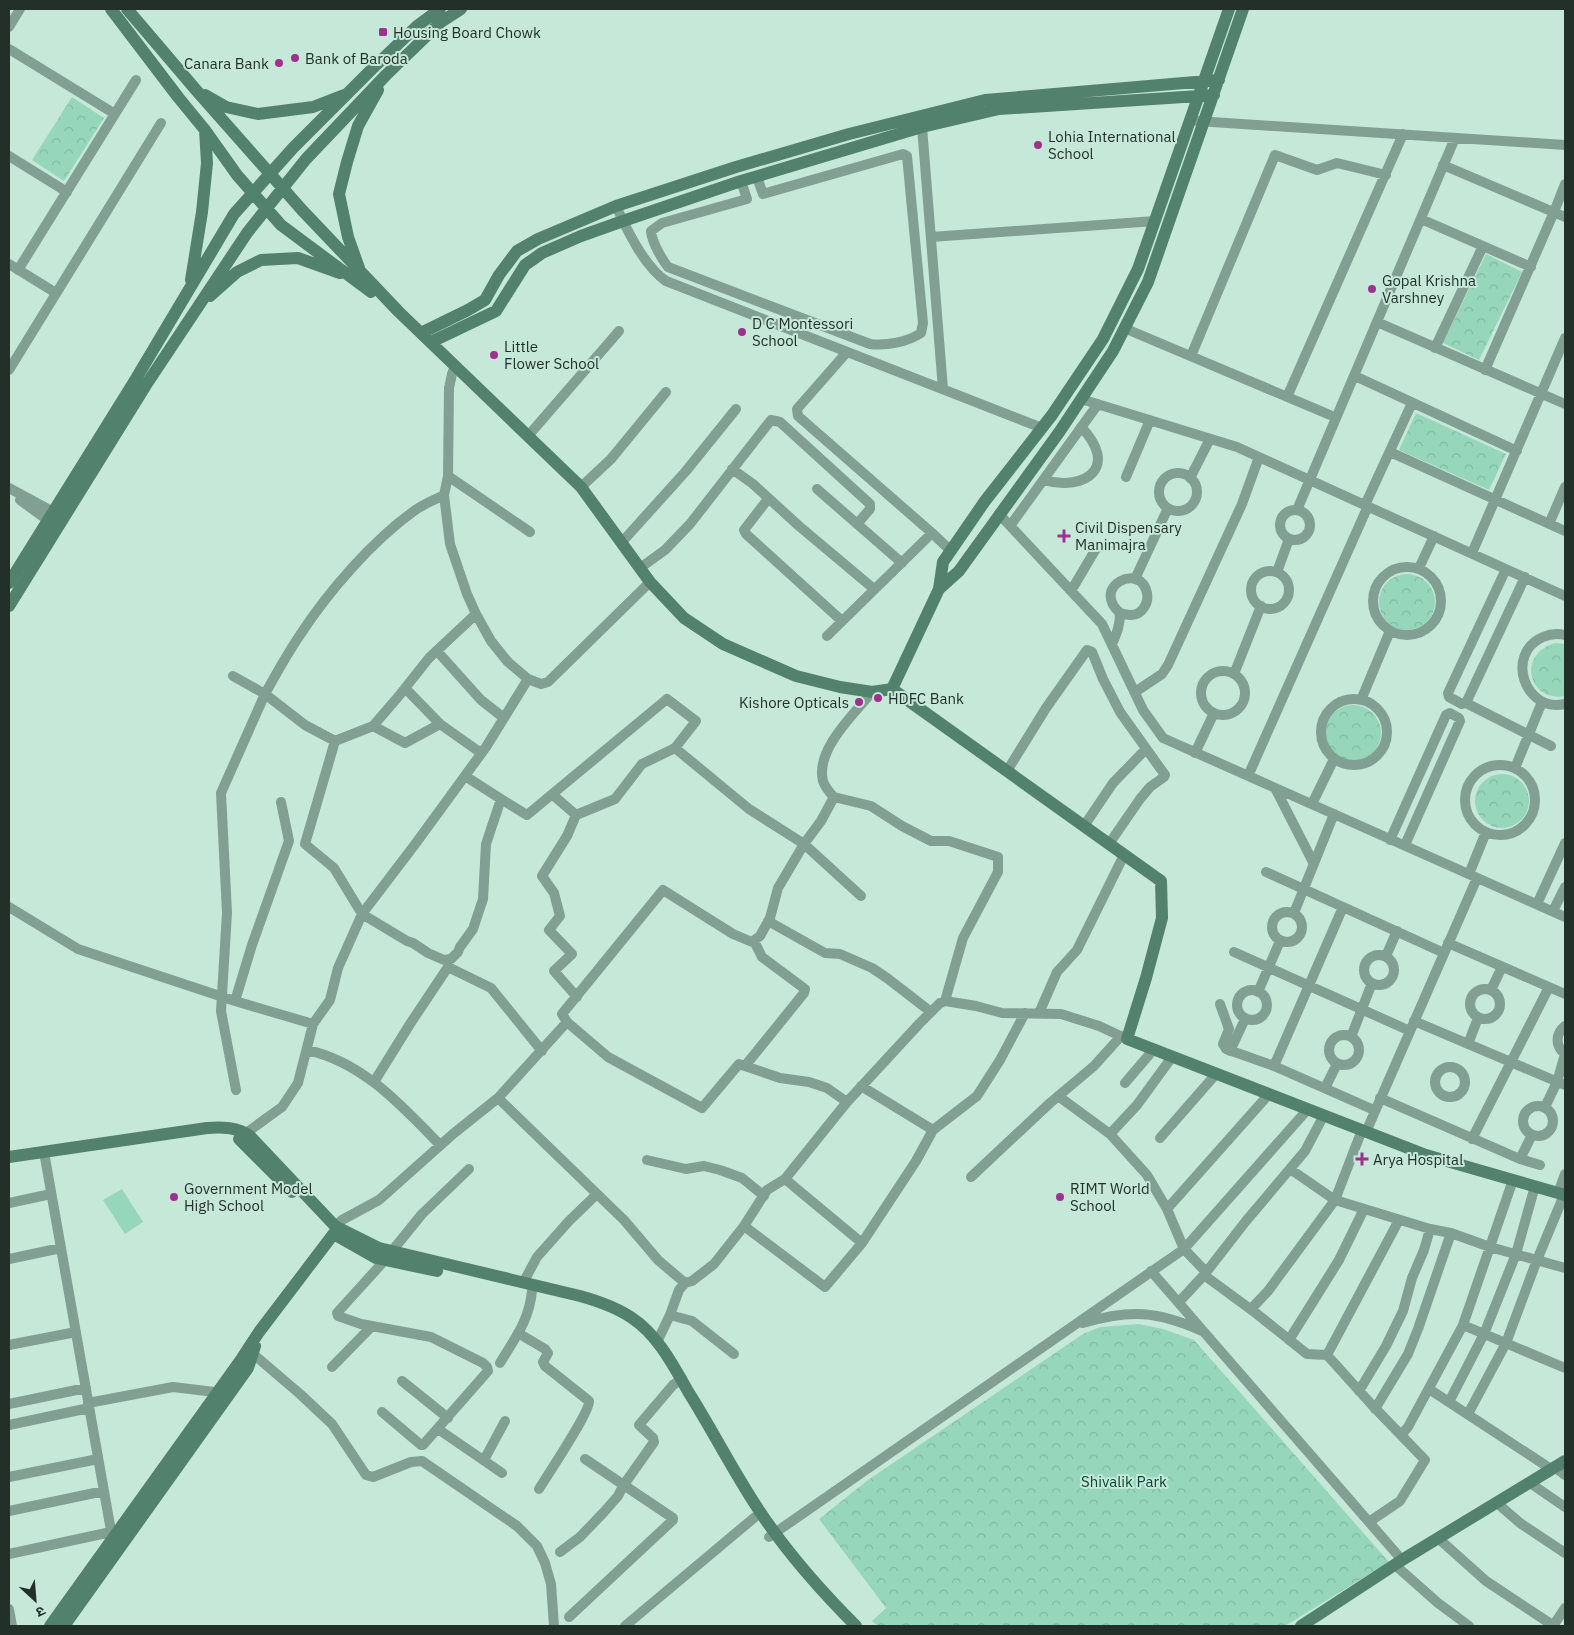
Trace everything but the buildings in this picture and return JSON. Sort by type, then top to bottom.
[{"type":"street","points":[[9,27],[20,9]]},
{"type":"street","points":[[111,9],[237,175],[281,225],[357,275],[431,342],[581,487],[650,582],[684,618],[723,644],[796,676],[840,687],[872,692],[892,689],[1161,881],[1162,918],[1146,978],[1124,1037],[971,1177]]},
{"type":"street","points":[[127,9],[357,275]]},
{"type":"street","points":[[9,606],[55,519],[234,214],[348,93],[417,26],[440,9]]},
{"type":"street","points":[[9,583],[146,385],[246,233],[306,159],[386,75],[441,22],[460,9]]},
{"type":"street","points":[[892,689],[939,590],[943,562],[950,550],[985,501],[1042,428],[1103,339],[1138,269],[1229,9]]},
{"type":"street","points":[[939,590],[959,571],[1060,431],[1113,351],[1148,282],[1243,9]]},
{"type":"street","points":[[9,49],[115,114]]},
{"type":"street","points":[[357,275],[339,194],[358,126],[386,75]]},
{"type":"street","points":[[18,270],[136,80]]},
{"type":"street","points":[[431,342],[496,311],[525,265],[542,253],[623,220],[741,181],[998,104],[1219,80]]},
{"type":"street","points":[[196,90],[226,107],[258,114],[313,107],[348,93]]},
{"type":"street","points":[[421,333],[485,300],[499,275],[516,251],[538,239],[616,206],[736,167],[849,134],[985,100],[998,104],[1214,95]]},
{"type":"street","points":[[1190,120],[1565,145]]},
{"type":"street","points":[[9,370],[161,123]]},
{"type":"street","points":[[922,127],[943,390]]},
{"type":"street","points":[[190,288],[202,212],[207,163],[204,130]]},
{"type":"street","points":[[1287,397],[1403,134]]},
{"type":"street","points":[[1298,510],[1455,138]]},
{"type":"street","points":[[904,154],[907,156],[922,324],[921,333],[915,337],[880,346],[870,344],[666,265],[651,234],[651,230],[655,226],[763,194],[904,154]]},
{"type":"street","points":[[1191,356],[1275,155],[1317,170],[1337,164],[1386,175]]},
{"type":"street","points":[[9,156],[66,192]]},
{"type":"street","points":[[1443,165],[1565,217]]},
{"type":"street","points":[[758,176],[763,194]]},
{"type":"street","points":[[741,181],[747,198]]},
{"type":"street","points":[[1485,370],[1531,267],[1565,184]]},
{"type":"street","points":[[616,206],[648,263],[666,281],[1042,428]]},
{"type":"street","points":[[1421,218],[1531,267]]},
{"type":"street","points":[[931,237],[1155,221]]},
{"type":"street","points":[[1435,348],[1484,246]]},
{"type":"street","points":[[197,308],[237,272],[261,260],[298,258],[357,275]]},
{"type":"street","points":[[9,264],[56,294]]},
{"type":"street","points":[[1378,322],[1565,404]]},
{"type":"street","points":[[1124,328],[1330,415]]},
{"type":"street","points":[[528,436],[619,331]]},
{"type":"street","points":[[1472,554],[1565,338]]},
{"type":"street","points":[[847,352],[797,408],[798,416],[950,550]]},
{"type":"street","points":[[455,366],[449,388],[448,476],[444,495],[450,544],[476,614],[491,641],[508,662],[528,679],[541,684],[548,682],[650,582]]},
{"type":"street","points":[[1355,376],[1516,451]]},
{"type":"street","points":[[581,487],[610,459],[666,392]]},
{"type":"street","points":[[1066,394],[1237,447],[1565,596]]},
{"type":"street","points":[[1248,776],[1412,402]]},
{"type":"street","points":[[1010,526],[1098,404]]},
{"type":"street","points":[[622,542],[686,471],[736,409]]},
{"type":"street","points":[[640,568],[665,550],[690,524],[771,420],[780,422],[870,504],[870,509],[857,524]]},
{"type":"street","points":[[1126,477],[1150,420]]},
{"type":"street","points":[[1043,480],[1060,483],[1077,482],[1096,471],[1099,462],[1098,453],[1094,443],[1081,427]]},
{"type":"street","points":[[1190,478],[1210,439]]},
{"type":"street","points":[[1390,452],[1565,531]]},
{"type":"street","points":[[1135,692],[1162,674],[1168,665],[1242,504],[1258,457]]},
{"type":"street","points":[[732,469],[874,589]]},
{"type":"street","points":[[1178,473],[1190,478],[1196,488],[1195,500],[1191,505],[1180,511],[1168,508],[1159,493],[1162,482],[1167,477],[1178,473]]},
{"type":"street","points":[[448,476],[530,532]]},
{"type":"street","points":[[1549,524],[1565,487]]},
{"type":"street","points":[[9,489],[55,519]]},
{"type":"street","points":[[817,489],[902,563]]},
{"type":"street","points":[[236,1090],[221,1011],[227,913],[221,793],[265,694],[300,634],[320,607],[372,548],[410,514],[444,495]]},
{"type":"street","points":[[768,499],[744,530],[746,534],[842,621]]},
{"type":"street","points":[[985,501],[1102,624],[1144,710],[1163,738],[1565,917]]},
{"type":"street","points":[[1135,579],[1168,508]]},
{"type":"street","points":[[1298,510],[1304,512],[1310,523],[1307,535],[1302,539],[1289,539],[1281,532],[1280,521],[1287,512],[1298,510]]},
{"type":"street","points":[[827,636],[932,533]]},
{"type":"street","points":[[1419,568],[1434,536]]},
{"type":"street","points":[[1277,572],[1289,539]]},
{"type":"street","points":[[1071,591],[1097,547]]},
{"type":"street","points":[[1400,566],[1419,568],[1428,573],[1440,590],[1441,605],[1436,619],[1429,627],[1420,632],[1405,635],[1390,631],[1383,626],[1373,609],[1372,600],[1377,582],[1384,575],[1400,566]]},
{"type":"street","points":[[1506,569],[1448,693],[1449,697],[1462,704],[1466,703],[1551,746]]},
{"type":"street","points":[[1269,571],[1283,575],[1289,587],[1289,594],[1286,600],[1274,608],[1261,606],[1255,601],[1252,594],[1252,586],[1255,579],[1261,573],[1269,571]]},
{"type":"street","points":[[1466,703],[1525,577]]},
{"type":"street","points":[[1127,578],[1135,579],[1146,588],[1147,602],[1144,608],[1133,615],[1120,613],[1110,601],[1114,586],[1127,578]]},
{"type":"street","points":[[1234,674],[1261,606]]},
{"type":"street","points":[[1112,644],[1118,632],[1120,613]]},
{"type":"street","points":[[335,741],[372,726],[429,658],[476,614]]},
{"type":"street","points":[[1361,700],[1390,631]]},
{"type":"street","points":[[1565,635],[1550,634],[1540,638],[1531,645],[1522,665],[1524,682],[1533,695],[1542,702],[1551,705],[1565,704]]},
{"type":"street","points":[[1007,770],[1046,708],[1087,650],[1092,652],[1102,679],[1120,712],[1165,775],[1150,787],[1140,799],[1109,844]]},
{"type":"street","points":[[437,651],[480,700],[504,718]]},
{"type":"street","points":[[1228,671],[1234,674],[1241,679],[1244,686],[1245,695],[1243,703],[1231,714],[1223,715],[1208,710],[1201,697],[1203,683],[1207,677],[1213,673],[1228,671]]},
{"type":"street","points":[[232,676],[265,694],[305,725],[335,741]]},
{"type":"street","points":[[243,1136],[282,1107],[298,1083],[313,1024],[330,1000],[338,968],[362,914],[482,753],[528,679]]},
{"type":"street","points":[[405,688],[440,724],[482,753]]},
{"type":"street","points":[[872,692],[832,741],[822,766],[824,783],[834,797],[871,806],[902,826],[931,841],[949,841],[998,857],[998,872],[963,938],[945,1001]]},
{"type":"street","points":[[465,776],[527,815],[667,699],[696,721],[675,748],[642,764],[615,799],[576,815],[567,836],[542,876],[554,893],[560,916],[549,930],[572,954],[554,971],[577,996]]},
{"type":"street","points":[[1353,699],[1361,700],[1370,703],[1382,715],[1386,724],[1386,742],[1382,750],[1368,762],[1351,765],[1342,763],[1334,759],[1324,746],[1321,739],[1322,722],[1325,715],[1337,703],[1353,699]]},
{"type":"street","points":[[1515,768],[1542,702]]},
{"type":"street","points":[[1195,752],[1214,713]]},
{"type":"street","points":[[1390,840],[1446,715],[1450,714],[1459,718],[1460,721],[1405,846]]},
{"type":"street","points":[[372,726],[405,743],[440,724]]},
{"type":"street","points":[[335,741],[305,844],[334,868],[362,914],[428,953],[444,960],[451,959],[458,952],[473,929],[483,899],[486,844],[501,799]]},
{"type":"street","points":[[675,748],[749,809],[804,844],[861,896]]},
{"type":"street","points":[[1084,826],[1113,782],[1146,750]]},
{"type":"street","points":[[1312,804],[1334,759]]},
{"type":"street","points":[[1498,765],[1515,768],[1524,775],[1531,785],[1534,796],[1534,808],[1520,828],[1504,834],[1486,832],[1472,822],[1465,806],[1466,790],[1475,775],[1490,766],[1498,765]]},
{"type":"street","points":[[1275,788],[1314,864]]},
{"type":"street","points":[[553,795],[576,815]]},
{"type":"street","points":[[834,797],[821,821],[804,844],[778,888],[768,921],[760,936],[754,941],[752,942],[733,934],[663,890],[562,1014],[568,1022],[608,1057],[702,1108],[738,1064],[780,1078],[809,1082],[827,1088],[847,1102]]},
{"type":"street","points":[[235,1001],[252,945],[289,841],[281,802]]},
{"type":"street","points":[[1294,913],[1334,814]]},
{"type":"street","points":[[1251,1310],[1268,1291],[1335,1200],[1446,948],[1473,876],[1486,832]]},
{"type":"street","points":[[1538,904],[1565,843]]},
{"type":"street","points":[[1038,1013],[1056,972],[1077,950],[1124,855]]},
{"type":"street","points":[[1266,872],[1397,931],[1502,967],[1565,994]]},
{"type":"street","points":[[1553,911],[1565,887]]},
{"type":"street","points":[[9,907],[78,949],[235,1001],[313,1024]]},
{"type":"street","points":[[1274,1066],[1343,907]]},
{"type":"street","points":[[1284,912],[1294,913],[1301,920],[1302,931],[1296,940],[1291,942],[1280,941],[1272,930],[1273,920],[1284,912]]},
{"type":"street","points":[[768,921],[825,953],[840,954],[872,968],[931,1012]]},
{"type":"street","points":[[1386,956],[1397,931]]},
{"type":"street","points":[[745,1066],[804,993],[805,989],[762,957],[754,941]]},
{"type":"street","points":[[1258,992],[1280,941]]},
{"type":"street","points":[[1234,952],[1410,1032]]},
{"type":"street","points":[[1381,954],[1386,956],[1390,959],[1394,968],[1392,978],[1383,984],[1372,983],[1368,981],[1364,972],[1365,963],[1372,956],[1381,954]]},
{"type":"street","points":[[374,1082],[448,967],[491,988],[542,1051]]},
{"type":"street","points":[[1491,990],[1502,967]]},
{"type":"street","points":[[1350,1036],[1372,983]]},
{"type":"street","points":[[1472,1139],[1550,987]]},
{"type":"street","points":[[1249,990],[1258,992],[1266,999],[1264,1014],[1255,1020],[1245,1019],[1238,1013],[1236,1008],[1238,999],[1240,995],[1249,990]]},
{"type":"street","points":[[1478,990],[1491,990],[1499,998],[1500,1008],[1489,1019],[1478,1018],[1470,1007],[1471,997],[1478,990]]},
{"type":"street","points":[[657,1342],[680,1290],[685,1283],[692,1281],[714,1264],[744,1226],[767,1190],[785,1179],[861,1086],[931,1012],[940,1003],[945,1001],[1002,1013],[1061,1014],[1099,1026],[1172,1057],[1426,1155],[1562,1194]]},
{"type":"street","points":[[1220,1004],[1229,1029],[1223,1044],[1226,1049],[1274,1066],[1374,1110]]},
{"type":"street","points":[[744,1226],[825,1287],[862,1243],[916,1161],[933,1130],[977,1096],[1000,1060],[1025,1013]]},
{"type":"street","points":[[1468,1044],[1478,1018]]},
{"type":"street","points":[[1230,1051],[1245,1019]]},
{"type":"street","points":[[1414,1021],[1561,1083]]},
{"type":"street","points":[[64,1626],[115,1554],[223,1393],[259,1332],[342,1220],[379,1200],[440,1145],[498,1098],[568,1022]]},
{"type":"street","points":[[1545,1108],[1561,1083],[1565,1054],[1557,1043],[1558,1034],[1565,1026]]},
{"type":"street","points":[[1345,1035],[1350,1036],[1359,1047],[1358,1057],[1347,1065],[1337,1064],[1330,1057],[1329,1046],[1335,1038],[1345,1035]]},
{"type":"street","points":[[1125,1083],[1154,1049]]},
{"type":"street","points":[[307,1050],[324,1053],[348,1064],[374,1082],[406,1110],[440,1145]]},
{"type":"street","points":[[1110,1134],[1137,1105],[1172,1057]]},
{"type":"street","points":[[1325,1088],[1337,1064]]},
{"type":"street","points":[[1160,1138],[1216,1074]]},
{"type":"street","points":[[861,1086],[933,1130]]},
{"type":"street","points":[[1167,1209],[1269,1094]]},
{"type":"street","points":[[1058,1096],[1110,1134],[1147,1176],[1167,1209],[1184,1249],[1205,1274],[1307,1354],[1327,1355],[1425,1460],[1400,1500],[1369,1522]]},
{"type":"street","points":[[498,1098],[624,1220],[658,1260],[685,1283]]},
{"type":"street","points":[[1380,1098],[1472,1139],[1520,1159],[1540,1165]]},
{"type":"street","points":[[1536,1106],[1549,1110],[1554,1120],[1551,1130],[1542,1136],[1532,1135],[1525,1129],[1524,1124],[1527,1111],[1536,1106]]},
{"type":"street","points":[[772,1535],[1184,1249],[1308,1109]]},
{"type":"street","points":[[1178,1302],[1205,1274],[1306,1151],[1324,1115]]},
{"type":"street","points":[[9,1157],[207,1128],[226,1127],[243,1136],[335,1229],[376,1258],[389,1256],[527,1287],[580,1296],[608,1304],[633,1318],[657,1342],[755,1517],[822,1592],[856,1626]]},
{"type":"street","points":[[1520,1159],[1532,1135]]},
{"type":"street","points":[[44,1152],[115,1554]]},
{"type":"street","points":[[647,1160],[686,1169],[704,1166],[720,1170],[742,1178],[764,1196]]},
{"type":"street","points":[[382,1412],[420,1445],[425,1444],[488,1371],[487,1367],[431,1337],[360,1324],[338,1316],[337,1313],[389,1256],[422,1214],[469,1169]]},
{"type":"street","points":[[1290,1169],[1335,1200],[1430,1229],[1451,1233],[1490,1248],[1565,1268]]},
{"type":"street","points":[[1468,1414],[1506,1343],[1562,1194],[1565,1174]]},
{"type":"street","points":[[785,1179],[862,1243]]},
{"type":"street","points":[[1401,1435],[1408,1427],[1463,1326],[1513,1180]]},
{"type":"street","points":[[1449,1402],[1484,1334],[1516,1254],[1535,1186]]},
{"type":"street","points":[[9,1203],[51,1194]]},
{"type":"street","points":[[500,1363],[528,1312],[527,1287],[537,1257],[569,1221],[597,1194]]},
{"type":"street","points":[[1289,1340],[1339,1260],[1364,1208]]},
{"type":"street","points":[[1327,1355],[1399,1220]]},
{"type":"street","points":[[1360,1391],[1403,1312],[1412,1278],[1424,1250],[1430,1229]]},
{"type":"street","points":[[1376,1409],[1408,1354],[1451,1233]]},
{"type":"street","points":[[9,1259],[61,1248]]},
{"type":"street","points":[[1152,1271],[1369,1522],[1399,1563],[1438,1603],[1469,1626]]},
{"type":"street","points":[[527,1287],[607,1313],[630,1326],[651,1345],[678,1381],[772,1535],[804,1582],[846,1626]]},
{"type":"street","points":[[1074,1325],[1098,1318],[1140,1313],[1178,1321],[1205,1333]]},
{"type":"street","points":[[670,1315],[692,1321],[734,1354]]},
{"type":"street","points":[[332,1367],[372,1326]]},
{"type":"street","points":[[1463,1326],[1565,1368]]},
{"type":"street","points":[[9,1345],[76,1332]]},
{"type":"street","points":[[50,1626],[112,1535],[223,1393],[248,1368],[259,1332]]},
{"type":"street","points":[[518,1333],[545,1349],[548,1353],[543,1362],[545,1366],[589,1401],[590,1406],[539,1489]]},
{"type":"street","points":[[252,1353],[332,1424],[366,1475],[372,1477],[411,1462],[422,1462],[517,1526],[536,1546],[545,1563],[551,1584],[554,1626]]},
{"type":"street","points":[[402,1380],[448,1418]]},
{"type":"street","points":[[560,1552],[580,1537],[618,1496],[654,1442],[653,1438],[639,1425],[678,1381]]},
{"type":"street","points":[[9,1425],[173,1387],[223,1393]]},
{"type":"street","points":[[9,1404],[86,1388]]},
{"type":"street","points":[[1429,1389],[1559,1468]]},
{"type":"street","points":[[484,1460],[504,1421]]},
{"type":"street","points":[[438,1429],[502,1473]]},
{"type":"street","points":[[569,1617],[673,1520],[672,1516],[623,1486],[585,1459]]},
{"type":"street","points":[[9,1477],[98,1460]]},
{"type":"street","points":[[1301,1626],[1399,1563],[1530,1483],[1559,1468]]},
{"type":"street","points":[[1530,1483],[1565,1507]]},
{"type":"street","points":[[9,1511],[104,1492]]},
{"type":"street","points":[[1497,1503],[1520,1524],[1565,1553]]},
{"type":"street","points":[[625,1626],[755,1517]]},
{"type":"street","points":[[9,1554],[112,1535]]},
{"type":"street","points":[[1439,1539],[1486,1581],[1553,1626],[1565,1608]]},
{"type":"street","points":[[9,1609],[12,1626]]},
{"type":"green space","points":[[72,97],[104,118],[64,181],[32,160]]},
{"type":"green space","points":[[1486,254],[1522,272],[1479,360],[1443,343]]},
{"type":"green space","points":[[1416,413],[1506,454],[1489,490],[1399,450]]},
{"type":"green space","points":[[1407,574],[1418,576],[1427,582],[1433,591],[1435,602],[1433,613],[1427,622],[1418,628],[1407,630],[1396,628],[1387,622],[1381,613],[1379,602],[1381,591],[1387,582],[1396,576]]},
{"type":"green space","points":[[1555,643],[1565,644],[1565,696],[1553,696],[1543,692],[1536,685],[1532,677],[1535,657],[1543,649]]},
{"type":"green space","points":[[1353,705],[1368,710],[1376,718],[1381,733],[1376,748],[1368,756],[1353,761],[1338,756],[1330,748],[1325,733],[1330,718],[1338,710]]},
{"type":"green space","points":[[1497,774],[1507,774],[1517,778],[1525,786],[1529,801],[1525,816],[1517,824],[1507,828],[1497,828],[1487,824],[1479,816],[1475,806],[1475,796],[1479,786],[1487,778]]},
{"type":"green space","points":[[122,1189],[143,1222],[125,1234],[103,1200]]},
{"type":"green space","name":"Shivalik Park","points":[[1139,1324],[1163,1329],[1194,1340],[1389,1562],[1285,1626],[878,1626],[872,1621],[886,1608],[819,1519],[868,1480],[1083,1334],[1100,1327]]},
{"type":"place","name":"Housing Board Chowk","points":[[383,32]]},
{"type":"place","name":"Bank of Baroda","points":[[295,58]]},
{"type":"place","name":"Canara Bank","points":[[279,63]]},
{"type":"place","name":"Lohia International School","points":[[1038,145]]},
{"type":"place","name":"Gopal Krishna Varshney","points":[[1372,289]]},
{"type":"place","name":"D C Montessori School","points":[[742,332]]},
{"type":"place","name":"Little Flower School","points":[[494,355]]},
{"type":"place","name":"Civil Dispensary Manimajra","points":[[1064,536]]},
{"type":"place","name":"HDFC Bank","points":[[878,698]]},
{"type":"place","name":"Kishore Opticals","points":[[859,702]]},
{"type":"place","name":"Arya Hospital","points":[[1362,1159]]},
{"type":"place","name":"Government Model High School","points":[[174,1197]]},
{"type":"place","name":"RIMT World School","points":[[1060,1197]]}]
